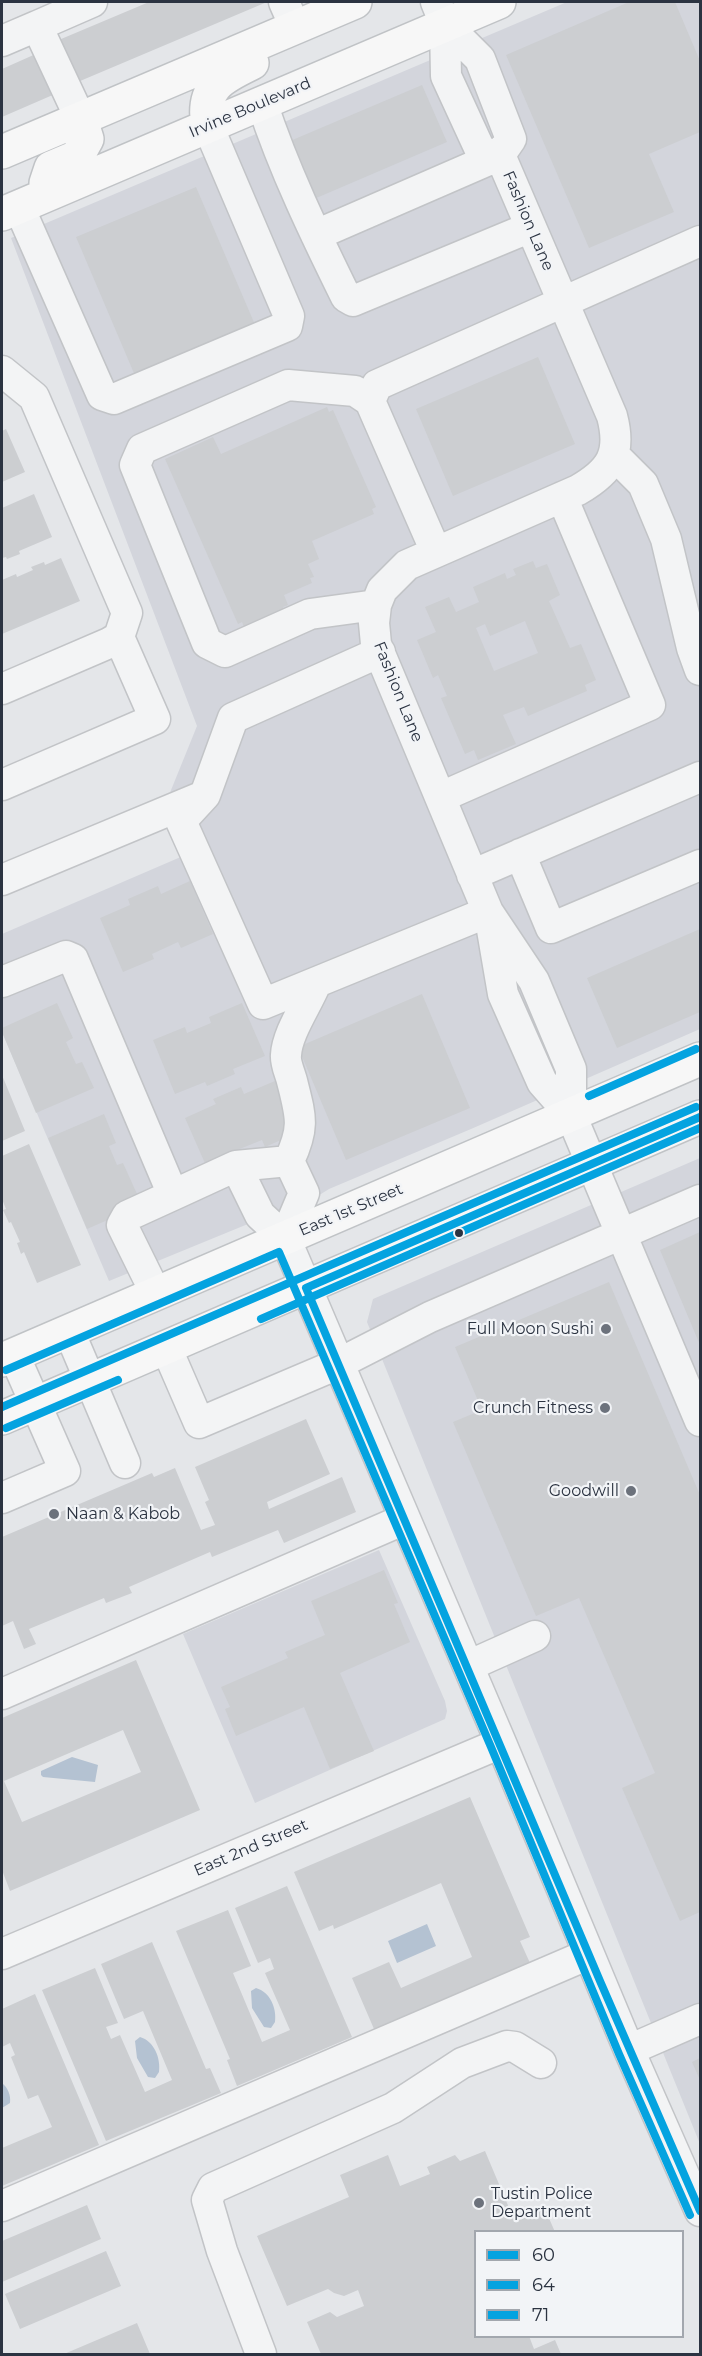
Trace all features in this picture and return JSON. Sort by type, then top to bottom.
[{"type":"main road","points":[[2,152],[81,120],[290,14],[355,2]]},
{"type":"main road","name":"Irvine Boulevard","points":[[21,206],[262,103],[441,13],[499,2]]},
{"type":"main road","points":[[208,126],[205,110],[209,92],[228,75],[256,61],[290,14]]},
{"type":"main road","points":[[21,206],[51,168],[77,157],[87,138],[81,120]]},
{"type":"main road","name":"East 1st Street","points":[[8,1357],[700,1059]]},
{"type":"main road","points":[[2,1418],[700,1117]]},
{"type":"street","points":[[2,41],[92,2]]},
{"type":"street","name":"Fashion Lane","points":[[441,13],[480,59],[511,139],[500,155],[612,416],[616,431],[614,455],[598,478],[562,497],[407,565],[382,590],[376,605],[374,623],[376,644],[488,912],[534,981],[571,1069],[571,1115],[700,1421]]},
{"type":"street","points":[[37,26],[81,120]]},
{"type":"street","points":[[262,103],[278,149],[316,235],[346,297],[353,301],[531,227]]},
{"type":"street","points":[[21,206],[102,395],[114,399],[287,326],[289,316],[208,126]]},
{"type":"street","points":[[316,235],[500,155]]},
{"type":"street","points":[[370,401],[377,385],[700,241]]},
{"type":"street","points":[[2,371],[34,397],[127,613],[119,637],[2,689]]},
{"type":"street","points":[[376,605],[310,614],[225,652],[207,642],[135,465],[142,449],[288,385],[355,391],[370,401],[436,552]]},
{"type":"street","points":[[614,455],[643,484],[670,550],[692,648],[700,670]]},
{"type":"street","points":[[441,797],[650,705],[562,497]]},
{"type":"street","points":[[670,550],[700,597]]},
{"type":"street","points":[[2,785],[156,719],[119,637]]},
{"type":"street","points":[[380,652],[233,718],[205,795],[181,821],[263,1004],[488,912]]},
{"type":"street","points":[[472,875],[700,777]]},
{"type":"street","points":[[2,880],[205,795]]},
{"type":"street","points":[[520,854],[551,928],[700,865]]},
{"type":"street","points":[[2,982],[66,956],[73,959],[173,1195]]},
{"type":"street","points":[[289,1161],[298,1143],[302,1119],[285,1057],[288,1038],[307,1006],[316,983]]},
{"type":"street","points":[[156,1294],[122,1225],[127,1216],[236,1167],[289,1161]]},
{"type":"street","points":[[285,1238],[304,1193],[289,1161]]},
{"type":"street","points":[[236,1167],[260,1215],[285,1238],[501,1743],[629,2050],[700,2211]]},
{"type":"street","points":[[166,1347],[199,1423],[338,1364],[430,1317],[700,1200]]},
{"type":"street","points":[[69,1331],[125,1462]]},
{"type":"street","points":[[2,1498],[65,1471],[36,1403],[8,1357]]},
{"type":"street","points":[[2,1694],[405,1519]]},
{"type":"street","points":[[468,1666],[535,1636]]},
{"type":"street","name":"East 2nd Street","points":[[2,1954],[501,1743]]},
{"type":"street","points":[[2,2206],[589,1954]]},
{"type":"street","points":[[629,2050],[700,2019]]},
{"type":"street","points":[[261,2355],[222,2251],[207,2200],[213,2188],[393,2108],[446,2074],[465,2074],[509,2057],[515,2047],[541,2063]]},
{"type":"shaded area","points":[[567,2],[700,2],[700,1029],[321,1194],[109,1281],[2,1032],[2,934],[183,856],[167,800],[197,726],[11,238]]},
{"type":"shaded area","points":[[700,1158],[700,2144],[367,1322],[373,1299]]},
{"type":"shaded area","points":[[379,1550],[445,1701],[447,1711],[445,1719],[255,1803],[183,1634]]},
{"type":"water","points":[[72,1757],[98,1765],[95,1782],[41,1775],[41,1771]]},
{"type":"water","points":[[427,1924],[436,1946],[397,1963],[388,1941]]},
{"type":"water","points":[[256,1988],[269,1997],[274,2006],[275,2022],[271,2028],[264,2027],[252,2008],[251,1991]]},
{"type":"water","points":[[140,2037],[153,2046],[158,2056],[159,2072],[155,2078],[148,2077],[137,2058],[135,2041]]},
{"type":"water","points":[[2,2083],[9,2092],[10,2103],[2,2108]]},
{"type":"building","points":[[149,2],[267,2],[73,84],[54,42]]},
{"type":"building","points":[[629,2],[675,2],[700,61],[700,132],[649,154],[674,212],[589,248],[506,55]]},
{"type":"building","points":[[38,53],[55,94],[2,117],[2,69]]},
{"type":"building","points":[[422,85],[447,142],[307,202],[283,144]]},
{"type":"building","points":[[196,187],[259,334],[139,385],[76,237]]},
{"type":"building","points":[[538,357],[575,444],[453,496],[416,409]]},
{"type":"building","points":[[327,407],[329,412],[333,410],[376,507],[372,509],[374,514],[312,541],[319,559],[308,564],[314,577],[310,578],[312,583],[284,595],[288,605],[283,607],[285,612],[245,629],[242,622],[238,624],[165,459],[213,437],[221,454]]},
{"type":"building","points":[[6,429],[25,472],[2,482],[2,431]]},
{"type":"building","points":[[34,494],[52,537],[19,551],[20,554],[7,559],[2,558],[2,508]]},
{"type":"building","points":[[61,558],[80,601],[2,634],[2,580],[16,574],[17,577],[33,570],[31,567],[44,562],[45,565]]},
{"type":"building","points":[[533,561],[536,568],[547,564],[560,595],[549,601],[570,648],[581,644],[596,680],[585,685],[587,691],[528,716],[524,707],[503,715],[516,744],[478,760],[474,750],[465,754],[441,698],[447,696],[438,675],[433,678],[417,640],[436,632],[425,607],[449,597],[456,612],[479,602],[473,587],[505,573],[507,579],[516,575],[513,569]],"holes":[[[525,621],[538,653],[494,671],[476,628],[485,624],[490,636]]]},
{"type":"building","points":[[190,881],[213,934],[181,948],[178,942],[152,954],[154,959],[123,972],[100,918],[130,905],[128,899],[158,886],[161,894]]},
{"type":"building","points":[[700,929],[700,1012],[617,1048],[587,978]]},
{"type":"building","points":[[422,994],[470,1108],[346,1160],[298,1047]]},
{"type":"building","points":[[57,1003],[73,1038],[66,1042],[76,1064],[82,1062],[94,1088],[36,1113],[2,1028]]},
{"type":"building","points":[[242,1003],[265,1056],[233,1069],[235,1074],[207,1086],[205,1082],[175,1094],[153,1040],[185,1027],[187,1033],[211,1023],[209,1017]]},
{"type":"building","points":[[2,1075],[25,1131],[2,1141]]},
{"type":"building","points":[[275,1081],[297,1133],[265,1147],[262,1140],[237,1150],[240,1156],[208,1170],[185,1118],[216,1104],[213,1099],[241,1087],[244,1094]]},
{"type":"building","points":[[104,1114],[116,1143],[109,1146],[117,1165],[123,1163],[142,1205],[87,1229],[48,1138]]},
{"type":"building","points":[[29,1144],[81,1265],[37,1283],[24,1252],[21,1254],[17,1243],[20,1242],[3,1210],[6,1209],[2,1199],[2,1156]]},
{"type":"building","points":[[700,1232],[700,1345],[660,1250]]},
{"type":"building","points":[[609,1282],[700,1495],[700,1912],[680,1921],[622,1788],[655,1773],[579,1598],[536,1616],[453,1422],[482,1410],[455,1347]]},
{"type":"building","points":[[306,1419],[330,1474],[267,1502],[269,1509],[342,1477],[356,1512],[284,1543],[278,1530],[212,1557],[210,1552],[129,1587],[132,1593],[106,1603],[104,1598],[29,1629],[36,1644],[24,1649],[13,1621],[2,1626],[2,1537],[152,1473],[154,1477],[175,1468],[201,1530],[215,1525],[205,1502],[209,1500],[195,1467]]},
{"type":"building","points":[[384,1570],[398,1603],[394,1604],[410,1642],[340,1673],[374,1751],[330,1769],[304,1707],[236,1736],[225,1709],[230,1707],[221,1687],[288,1658],[285,1652],[325,1635],[311,1601]]},
{"type":"building","points":[[136,1660],[200,1810],[10,1891],[2,1870],[2,1718]],"holes":[[[123,1730],[141,1772],[22,1822],[4,1781]]]},
{"type":"building","points":[[470,1797],[530,1937],[520,1941],[530,1963],[374,2029],[352,1978],[389,1962],[401,1988],[472,1957],[441,1883],[334,1929],[333,1925],[319,1931],[294,1872]]},
{"type":"building","points":[[287,1886],[352,2037],[237,2086],[227,2060],[230,2059],[176,1931],[228,1910],[251,1966],[233,1973],[262,2042],[290,2030],[265,1973],[274,1969],[270,1958],[258,1963],[235,1908]]},
{"type":"building","points":[[152,1942],[206,2069],[210,2068],[221,2093],[106,2141],[42,1990],[95,1968],[118,2023],[106,2027],[111,2039],[120,2035],[145,2092],[172,2080],[143,2011],[124,2019],[101,1964]]},
{"type":"building","points":[[35,1994],[99,2145],[2,2186],[2,2148],[52,2127],[38,2095],[28,2099],[11,2057],[15,2055],[10,2043],[2,2047],[2,2009]]},
{"type":"building","points":[[700,2058],[700,2080],[692,2062]]},
{"type":"building","points":[[485,2151],[515,2222],[545,2209],[554,2230],[474,2230],[474,2338],[530,2338],[534,2349],[555,2340],[561,2354],[321,2354],[307,2322],[330,2312],[337,2317],[364,2306],[358,2290],[344,2296],[328,2289],[287,2306],[257,2236],[349,2197],[340,2175],[388,2155],[400,2186],[430,2174],[427,2167],[455,2155],[460,2161]]},
{"type":"building","points":[[87,2205],[101,2239],[2,2282],[2,2241]]},
{"type":"building","points":[[106,2251],[121,2286],[20,2329],[5,2294]]},
{"type":"building","points":[[137,2323],[150,2354],[64,2354]]},
{"type":"transit line","name":"71","points":[[589,1096],[696,1049]]},
{"type":"transit line","name":"71","points":[[2,1407],[696,1107]]},
{"type":"transit line","name":"60","points":[[306,1288],[700,1117]]},
{"type":"transit line","name":"64","points":[[261,1319],[700,1128]]},
{"type":"transit line","name":"64","points":[[6,1370],[279,1252],[491,1747],[619,2054],[690,2215]]},
{"type":"transit line","name":"60","points":[[306,1288],[700,2211]]},
{"type":"transit line","name":"64","points":[[6,1428],[118,1380]]},
{"type":"place","name":"Full Moon Sushi","points":[[606,1329]]},
{"type":"place","name":"Crunch Fitness","points":[[605,1408]]},
{"type":"place","name":"Goodwill","points":[[631,1491]]},
{"type":"place","name":"Naan & Kabob","points":[[54,1514]]},
{"type":"place","name":"Tustin Police Department","points":[[479,2203]]}]
